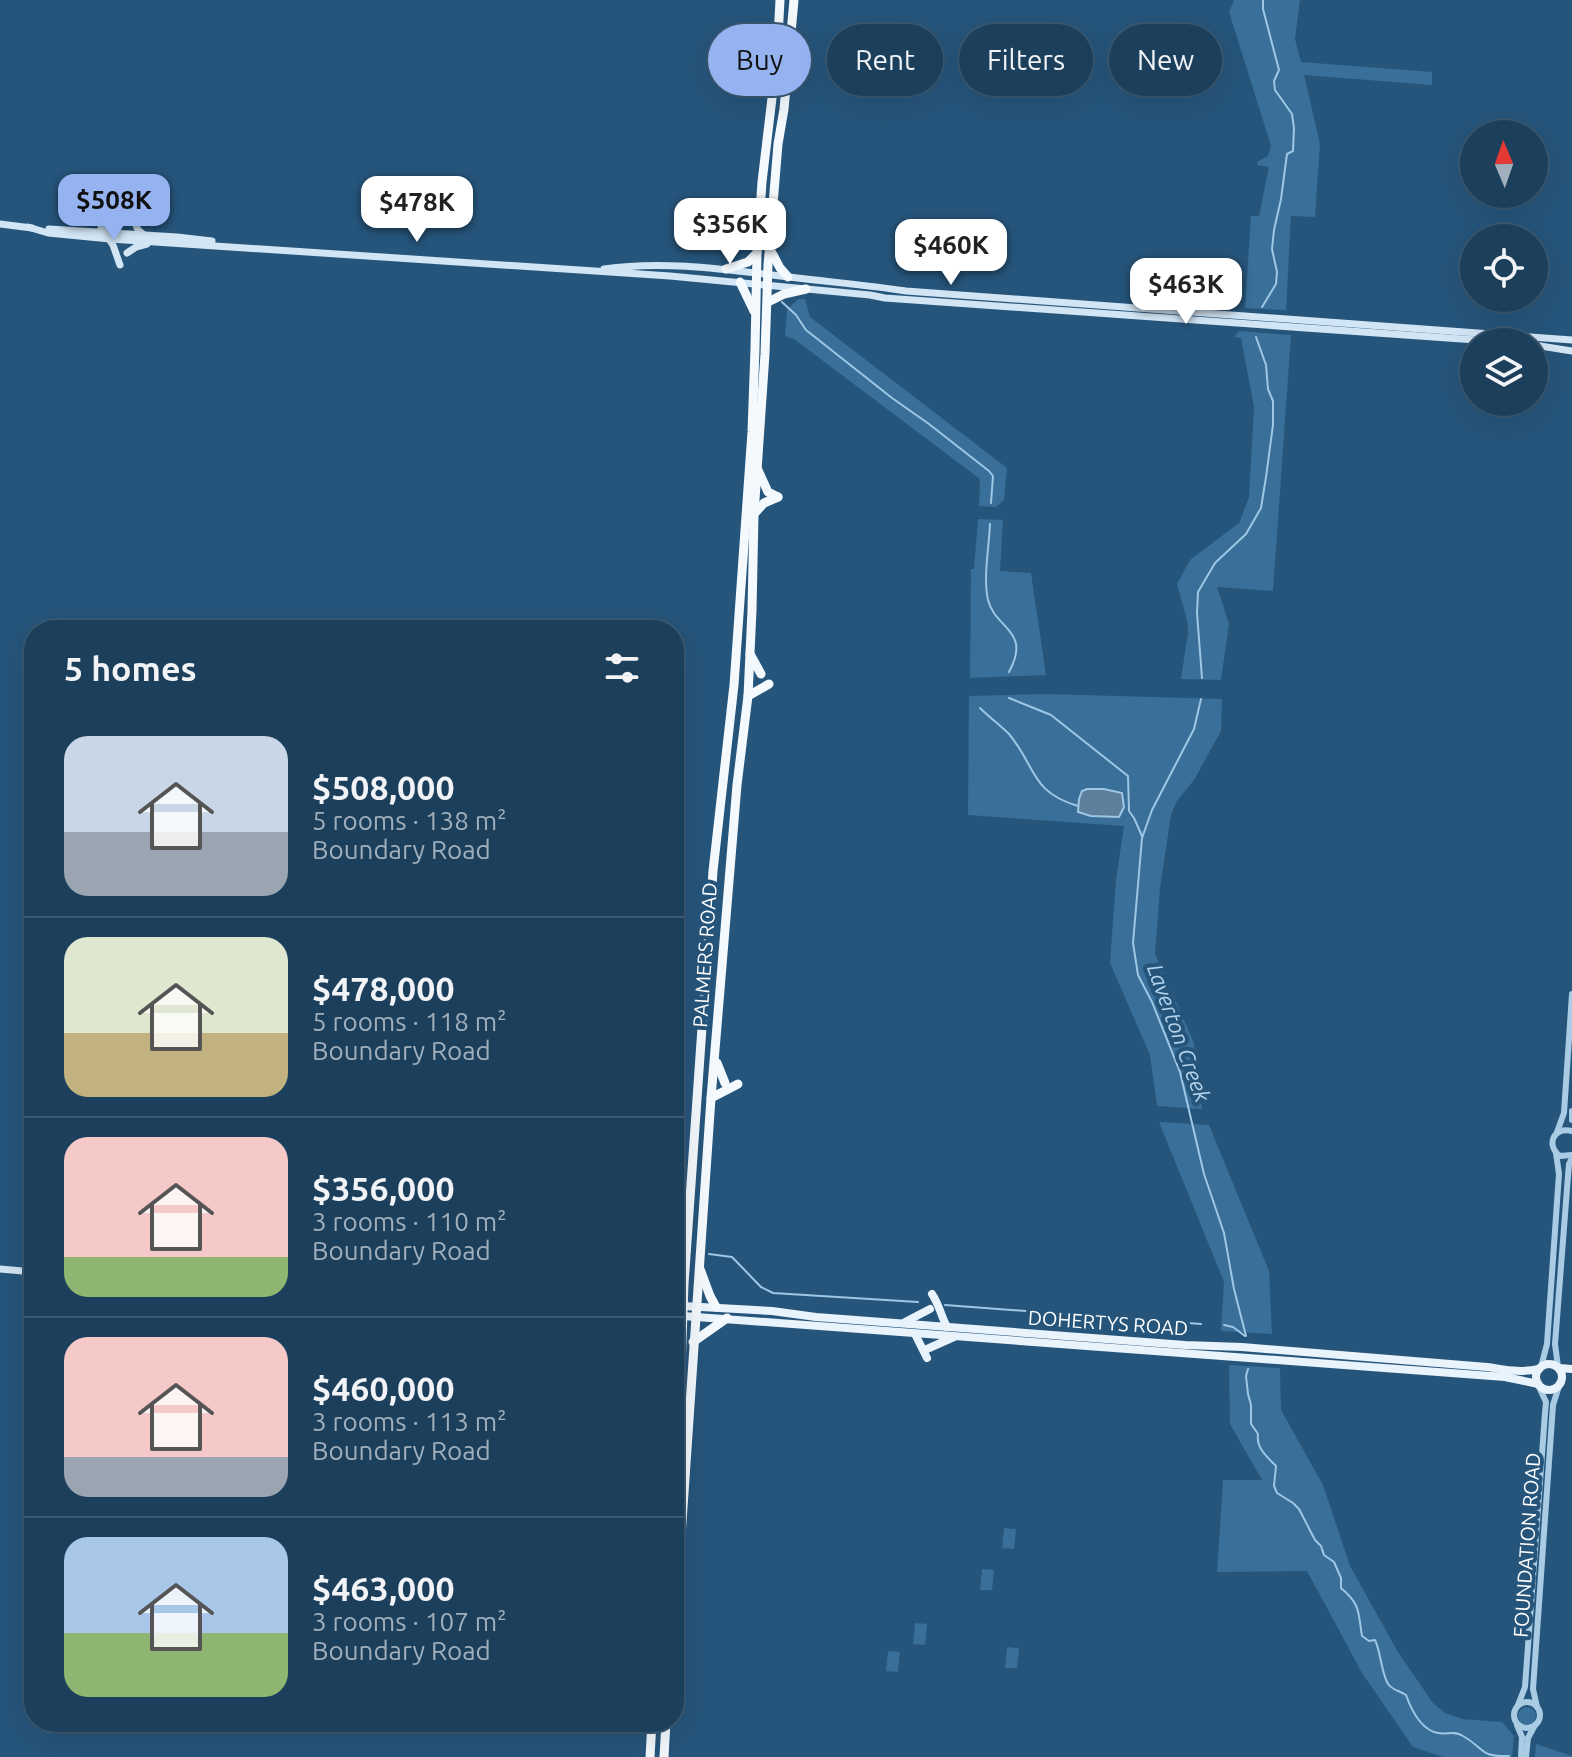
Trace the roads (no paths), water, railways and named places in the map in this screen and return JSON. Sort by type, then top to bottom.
[{"type":"highway","name":"PALMERS ROAD","points":[[684,1284],[713,871],[734,685],[752,419],[757,253],[780,0]]},
{"type":"highway","name":"PALMERS ROAD","points":[[684,1508],[711,1098],[737,785],[748,696],[754,514],[770,248],[794,0]]},
{"type":"highway","points":[[770,248],[788,277]]},
{"type":"highway","points":[[726,269],[748,262],[757,253]]},
{"type":"highway","points":[[740,282],[755,314]]},
{"type":"highway","points":[[768,302],[806,289]]},
{"type":"highway","points":[[754,514],[764,503],[778,497],[768,492],[757,467]]},
{"type":"highway","points":[[750,654],[761,674]]},
{"type":"highway","points":[[748,696],[769,684]]},
{"type":"highway","points":[[715,1056],[725,1083]]},
{"type":"highway","points":[[711,1098],[738,1084]]},
{"type":"highway","points":[[699,1266],[716,1307]]},
{"type":"highway","points":[[693,1342],[727,1318]]},
{"type":"highway","points":[[650,1757],[651,1732]]},
{"type":"highway","points":[[664,1757],[665,1732]]},
{"type":"main road","points":[[130,211],[138,230],[144,235]]},
{"type":"main road","points":[[83,231],[114,226],[123,217]]},
{"type":"main road","points":[[0,224],[177,237],[242,247]]},
{"type":"main road","points":[[28,227],[48,233],[109,239],[740,282],[756,278]]},
{"type":"main road","points":[[109,239],[120,265]]},
{"type":"main road","points":[[127,253],[142,245],[161,242]]},
{"type":"main road","points":[[590,271],[634,267],[726,269],[806,289],[885,298],[1099,305],[1460,338]]},
{"type":"main road","points":[[634,267],[634,271],[644,275]]},
{"type":"main road","points":[[768,280],[788,277],[856,283],[1108,314],[1572,340]]},
{"type":"main road","points":[[856,283],[859,290],[870,295]]},
{"type":"main road","points":[[1099,305],[1108,314]]},
{"type":"main road","points":[[1548,347],[1572,351]]},
{"type":"main road","points":[[0,1269],[24,1271]]},
{"type":"main road","points":[[932,1294],[947,1327]]},
{"type":"main road","name":"DOHERTYS ROAD","points":[[695,1311],[716,1307],[772,1311],[901,1324],[1487,1367],[1516,1372],[1540,1368]]},
{"type":"main road","points":[[901,1324],[930,1309]]},
{"type":"main road","name":"DOHERTYS ROAD","points":[[684,1310],[727,1318],[915,1334],[1505,1377],[1539,1386]]},
{"type":"main road","points":[[915,1334],[927,1353],[955,1337]]},
{"type":"main road","points":[[1572,1369],[1551,1364],[1540,1368],[1536,1376],[1539,1386],[1550,1391],[1572,1379]]},
{"type":"main road","points":[[1558,1368],[1562,1375],[1560,1385]]},
{"type":"street","points":[[1540,1368],[1547,1344],[1559,1174],[1552,1144],[1564,1113],[1572,994]]},
{"type":"street","points":[[1572,1111],[1572,1120]]},
{"type":"street","points":[[1557,1132],[1572,1131]]},
{"type":"street","points":[[1556,1153],[1572,1157],[1555,1344],[1558,1368]]},
{"type":"street","points":[[1556,1210],[1565,1211]]},
{"type":"street","name":"FOUNDATION ROAD","points":[[1537,1707],[1533,1689],[1553,1405],[1560,1385]]},
{"type":"street","name":"FOUNDATION ROAD","points":[[1518,1705],[1525,1687],[1546,1402],[1539,1386]]},
{"type":"street","points":[[1526,1702],[1537,1707],[1540,1714],[1528,1738],[1524,1757],[1522,1737],[1513,1714],[1518,1705],[1526,1702]]},
{"type":"street","points":[[1516,1724],[1528,1728],[1535,1725]]},
{"type":"waterway","name":"Laverton Creek","points":[[1262,307],[1276,284],[1272,249],[1274,230],[1287,154],[1293,151],[1294,128],[1292,114],[1275,90],[1274,81],[1279,70],[1263,0]]},
{"type":"waterway","points":[[782,302],[806,330],[989,471],[993,476],[991,503]]},
{"type":"waterway","name":"Laverton Creek","points":[[1202,678],[1198,592],[1215,563],[1246,534],[1261,508],[1266,477],[1273,401],[1268,389],[1266,365],[1256,337]]},
{"type":"waterway","points":[[990,524],[986,572],[988,600],[997,618],[1014,638],[1015,658],[1009,672]]},
{"type":"waterway","points":[[1009,698],[1051,715],[1128,776],[1129,811],[1142,836]]},
{"type":"waterway","name":"Laverton Creek","points":[[1201,699],[1194,729],[1152,810],[1142,838],[1133,943],[1138,975],[1180,1072],[1204,1174],[1224,1233],[1246,1336]]},
{"type":"waterway","points":[[980,708],[1009,734],[1042,786],[1062,800],[1078,806]]},
{"type":"waterway","points":[[709,1254],[732,1257],[761,1287],[773,1293],[918,1302]]},
{"type":"waterway","points":[[945,1305],[1201,1324]]},
{"type":"waterway","points":[[1224,1325],[1233,1327],[1245,1336]]},
{"type":"waterway","name":"Laverton Creek","points":[[1248,1369],[1251,1424],[1258,1434],[1260,1448],[1276,1466],[1274,1486],[1277,1493],[1299,1509],[1324,1555],[1334,1562],[1341,1578],[1341,1588],[1358,1609],[1362,1636],[1369,1641],[1375,1640],[1387,1682],[1406,1695],[1427,1728],[1459,1734],[1487,1754],[1509,1756]]}]
